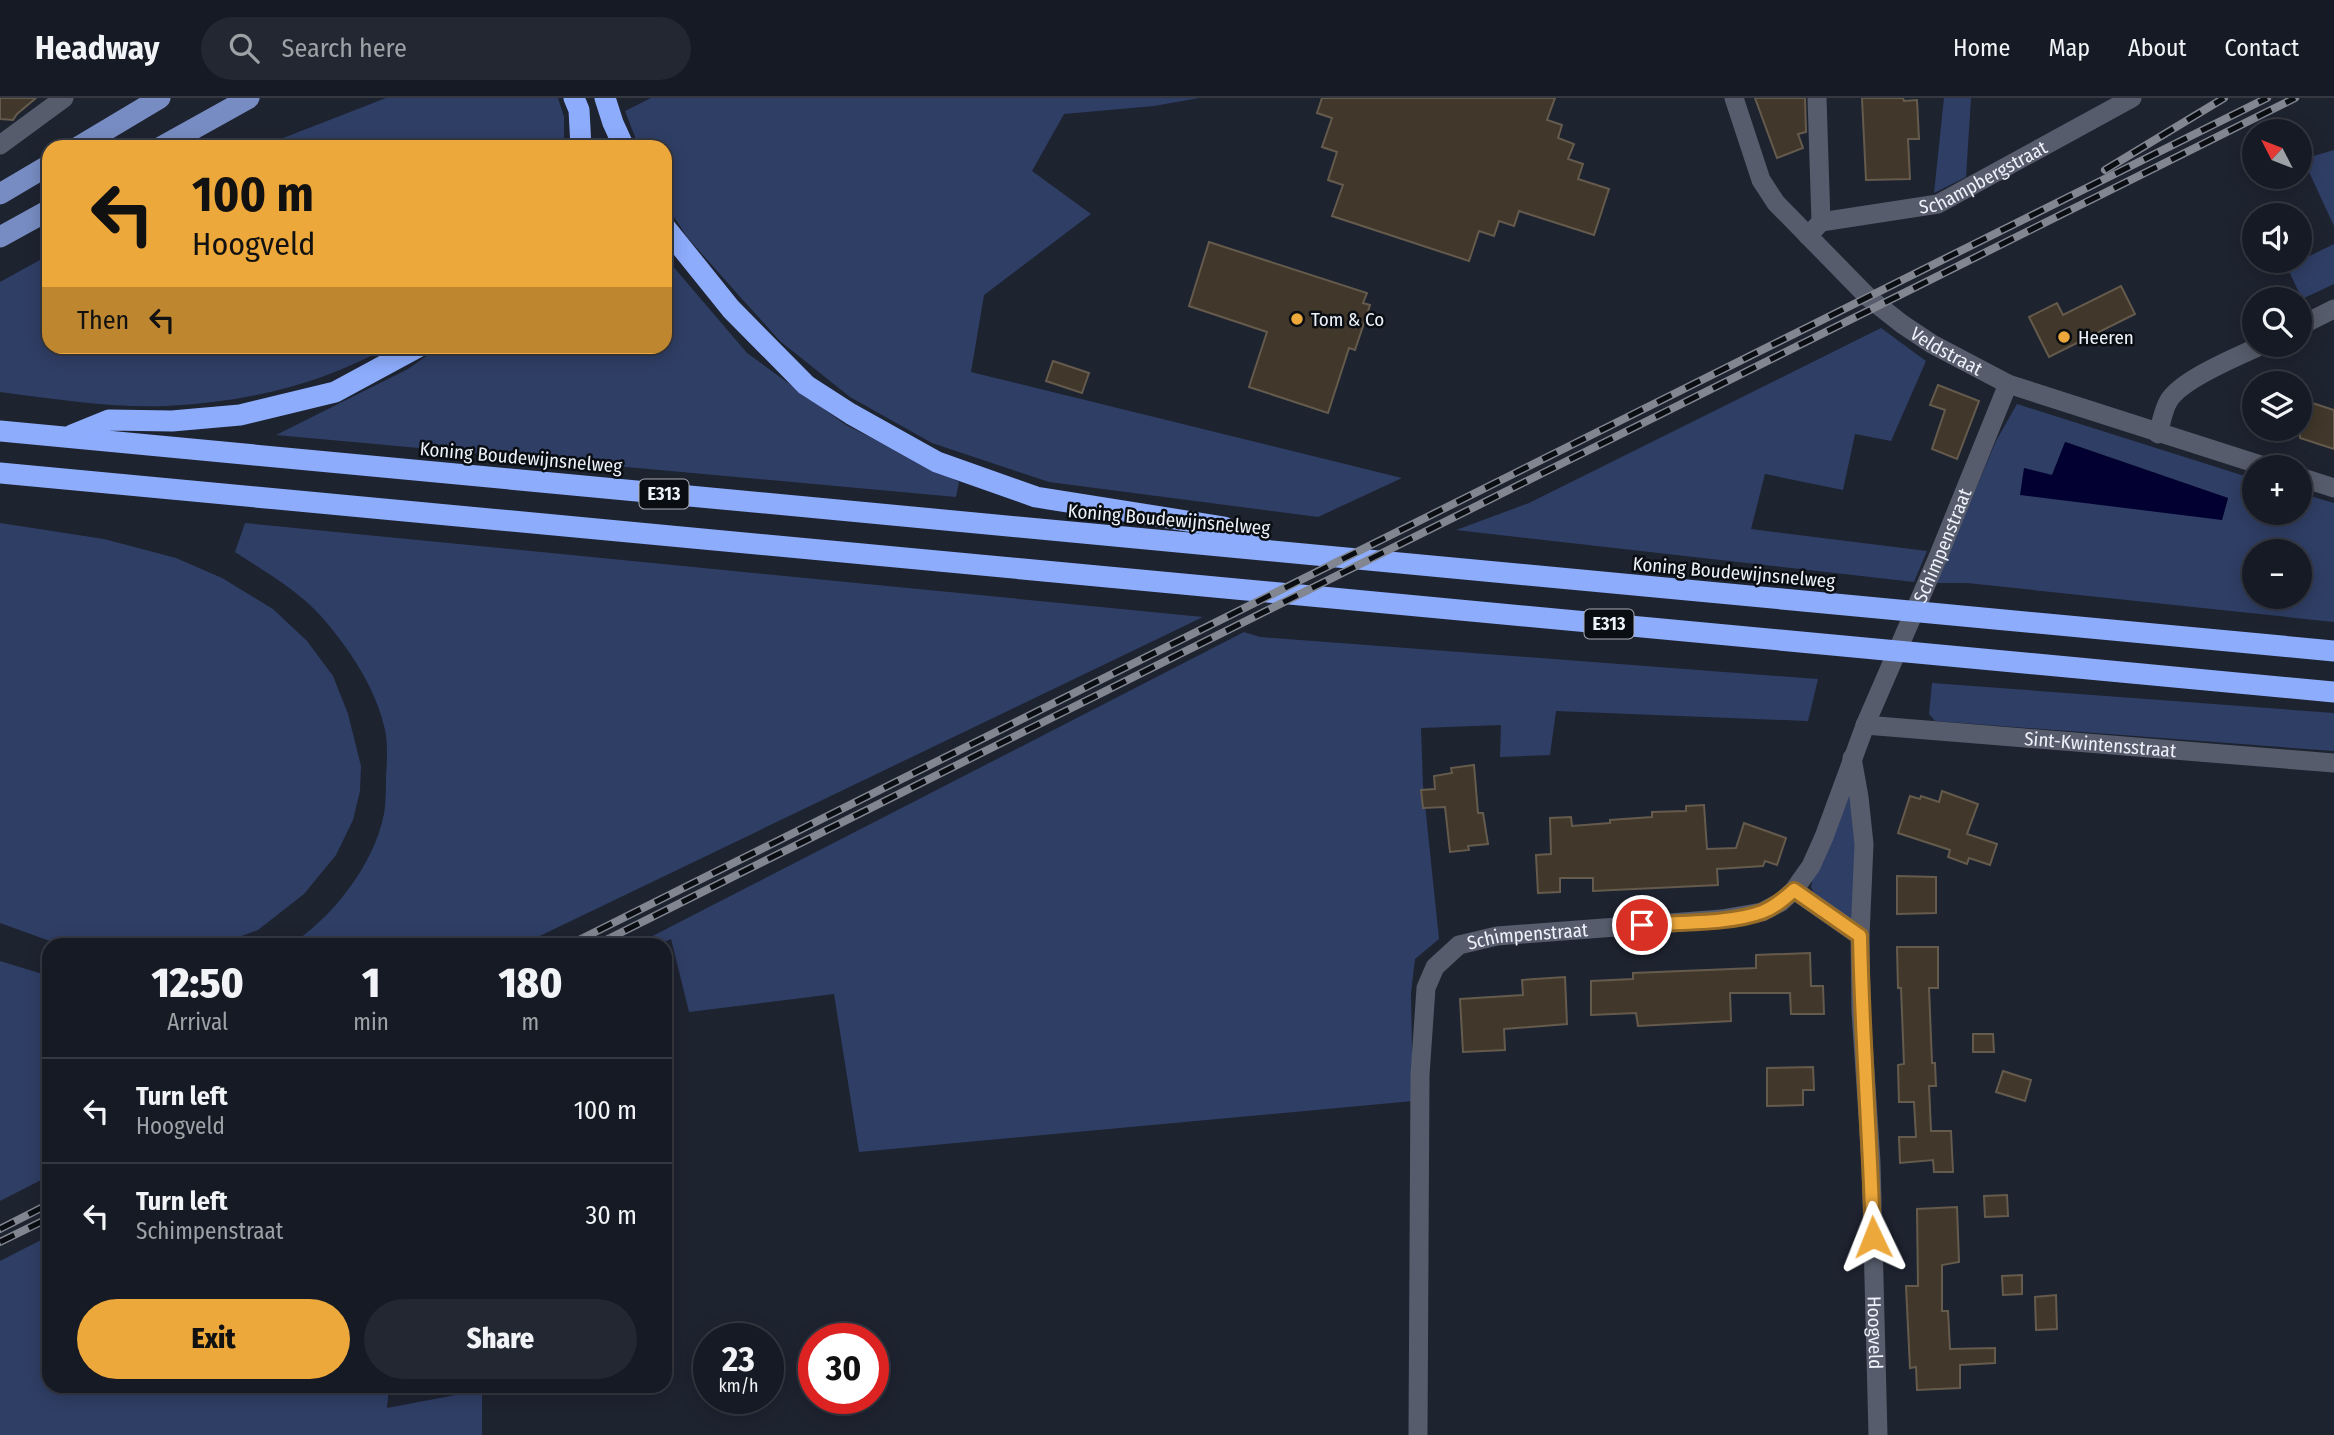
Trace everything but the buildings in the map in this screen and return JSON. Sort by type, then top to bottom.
[{"type":"highway","points":[[574,98],[579,110],[581,140]]},
{"type":"highway","points":[[605,98],[620,140]]},
{"type":"highway","points":[[672,236],[731,309],[806,385],[851,414],[937,462],[1036,497],[1224,527],[1261,550]]},
{"type":"highway","points":[[67,437],[109,420],[172,421],[240,415],[335,392],[405,354]]},
{"type":"highway","name":"Koning Boudewijnsnelweg","points":[[0,431],[2334,651]]},
{"type":"highway","name":"E313","points":[[0,473],[2334,692]]},
{"type":"main road","points":[[90,140],[160,98]]},
{"type":"main road","points":[[174,140],[249,98]]},
{"type":"main road","points":[[0,194],[42,169]]},
{"type":"main road","points":[[0,237],[42,214]]},
{"type":"street","points":[[0,145],[64,98]]},
{"type":"street","name":"Veldstraat","points":[[1734,98],[1761,180],[1776,203],[1815,229],[1869,298],[1890,315],[1932,344],[2008,384],[2242,459]]},
{"type":"street","points":[[1815,229],[1817,98]]},
{"type":"street","name":"Schampbergstraat","points":[[1815,229],[1938,204],[2132,98]]},
{"type":"street","points":[[2312,320],[2334,309]]},
{"type":"street","points":[[2158,434],[2168,402],[2175,392],[2242,355]]},
{"type":"street","name":"Schimpenstraat","points":[[1418,1435],[1420,1075],[1426,988],[1435,967],[1459,945],[1497,936],[1722,919],[1762,912],[1794,890],[1811,866],[1824,837],[1852,758],[2008,384]]},
{"type":"street","points":[[2312,481],[2334,488]]},
{"type":"street","name":"Sint-Kwintensstraat","points":[[1866,725],[2334,762]]},
{"type":"street","name":"Hoogveld","points":[[1852,758],[1864,844],[1860,936],[1861,1011],[1871,1162],[1878,1435]]},
{"type":"street","points":[[1794,890],[1860,936]]},
{"type":"shaded area","points":[[386,98],[558,98],[564,117],[564,140],[278,140]]},
{"type":"shaded area","points":[[651,98],[1199,98],[1154,106],[1064,114],[1032,171],[1091,214],[984,295],[971,372],[1402,478],[1318,517],[1049,482],[932,443],[850,397],[780,341],[687,237],[672,214],[672,140],[636,140],[625,111]]},
{"type":"shaded area","points":[[1944,98],[1971,98],[1966,177],[1934,193]]},
{"type":"shaded area","points":[[2334,150],[2334,226],[2312,178],[2312,156]]},
{"type":"shaded area","points":[[2334,244],[2334,284],[2312,294],[2312,287],[2296,287],[2290,273],[2312,273],[2312,255]]},
{"type":"shaded area","points":[[42,259],[42,354],[374,354],[335,372],[280,390],[194,404],[125,406],[0,392],[0,282]]},
{"type":"shaded area","points":[[672,265],[747,353],[846,425],[959,482],[956,497],[276,435],[408,369],[429,354],[672,354]]},
{"type":"shaded area","points":[[1881,328],[1926,361],[1891,441],[1855,434],[1843,490],[1765,474],[1751,529],[1927,551],[1914,582],[1456,530],[1529,503]]},
{"type":"shaded area","points":[[2017,404],[2242,475],[2242,525],[2312,525],[2312,497],[2334,503],[2334,622],[1967,583],[1936,583],[1996,441]],"holes":[[[2066,442],[2228,498],[2222,520],[2024,468],[2052,475]]]},
{"type":"shaded area","points":[[2065,442],[2228,498],[2222,520],[2020,495],[2024,468],[2052,475]]},
{"type":"shaded area","points":[[0,523],[104,539],[176,558],[222,578],[273,609],[307,641],[333,676],[348,714],[361,766],[360,791],[353,820],[336,855],[304,894],[258,930],[236,938],[42,938],[0,923]]},
{"type":"shaded area","points":[[245,523],[1203,617],[536,938],[300,938],[336,905],[361,871],[371,852],[385,810],[387,741],[381,714],[368,683],[330,627],[301,597],[235,552]]},
{"type":"shaded area","points":[[1244,632],[1260,637],[1818,679],[1808,721],[1556,711],[1550,755],[1500,757],[1501,725],[1421,728],[1423,785],[1439,939],[1415,959],[1411,993],[1413,1101],[859,1152],[834,994],[689,1012],[672,938],[649,938]]},
{"type":"shaded area","points":[[1932,683],[2334,713],[2334,751],[1935,721],[1929,714]]},
{"type":"shaded area","points":[[1850,790],[1857,861],[1853,918],[1849,920],[1814,893],[1811,887]]},
{"type":"shaded area","points":[[0,961],[42,974],[42,1180],[0,1201]]},
{"type":"shaded area","points":[[42,1240],[42,1393],[388,1393],[387,1408],[466,1393],[482,1393],[482,1435],[0,1435],[0,1261]]},
{"type":"railway","points":[[2105,170],[2224,98]]},
{"type":"railway","points":[[583,938],[2267,98]]},
{"type":"railway","points":[[610,938],[2295,98]]},
{"type":"railway","points":[[0,1229],[42,1208]]},
{"type":"railway","points":[[0,1242],[42,1221]]},
{"type":"place","name":"Tom & Co","points":[[1297,319]]},
{"type":"place","name":"Heeren","points":[[2064,337]]},
{"type":"route","points":[[1642,925],[1722,919],[1762,912],[1794,890],[1860,936],[1861,1011],[1873,1237]]}]
